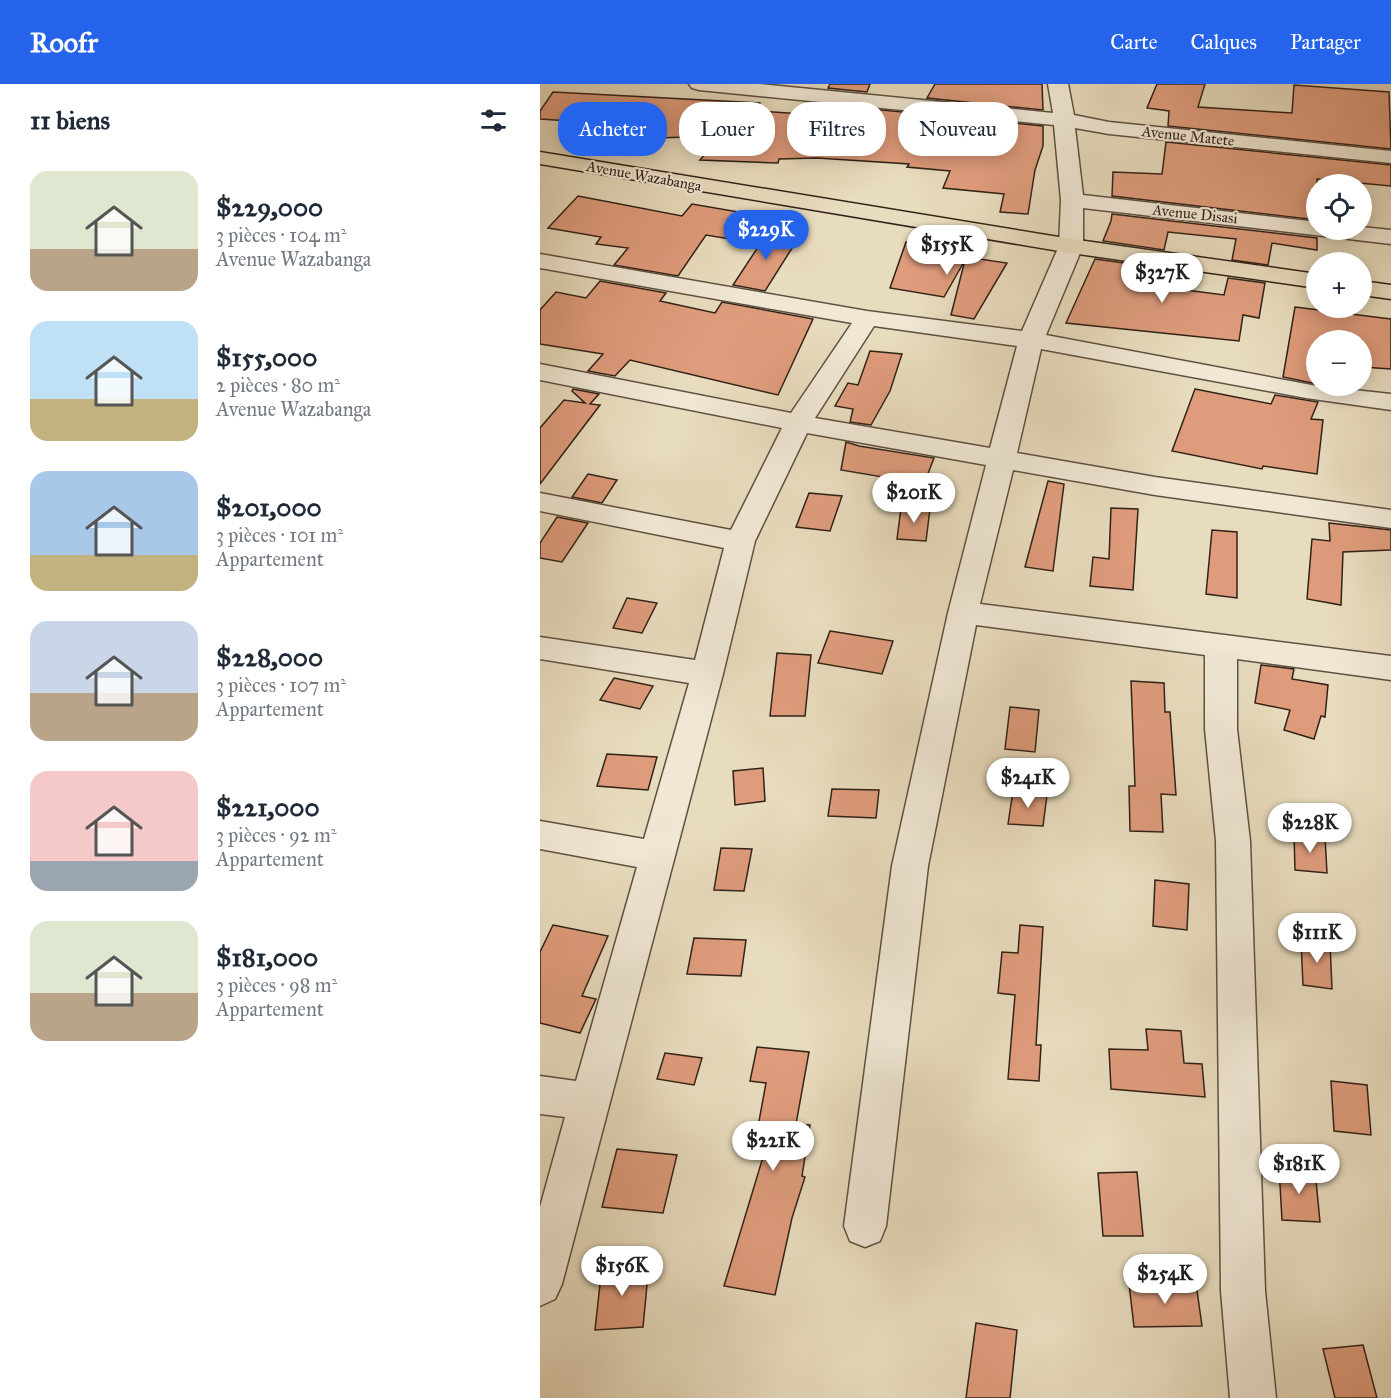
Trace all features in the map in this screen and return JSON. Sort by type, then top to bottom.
[{"type":"main road","name":"Avenue Wazabanga","points":[[540,158],[1071,246],[1306,279]]},
{"type":"main road","points":[[1372,289],[1391,292]]},
{"type":"street","name":"Avenue Matete","points":[[699,84],[1064,120],[1109,128],[1391,157]]},
{"type":"street","points":[[865,1226],[910,866],[963,613],[1030,340],[1071,246],[1072,200],[1058,84]]},
{"type":"street","name":"Avenue Disasi","points":[[1072,200],[1306,227]]},
{"type":"street","name":"Avenue Disasi","points":[[1372,235],[1391,237]]},
{"type":"street","points":[[540,261],[867,318],[1030,340],[1295,388],[1391,402]]},
{"type":"street","points":[[540,1284],[707,674],[740,541],[798,423],[867,318]]},
{"type":"street","points":[[540,372],[798,423],[1155,486],[1391,519]]},
{"type":"street","points":[[540,502],[740,541]]},
{"type":"street","points":[[963,613],[1391,668]]},
{"type":"street","points":[[1221,646],[1221,729],[1233,841],[1243,1291],[1253,1398]]},
{"type":"street","points":[[540,648],[707,674]]},
{"type":"street","points":[[540,835],[658,856]]},
{"type":"street","points":[[540,1095],[590,1102]]},
{"type":"building","points":[[830,84],[870,84],[867,92],[828,88]]},
{"type":"building","points":[[935,84],[1042,84],[1043,110],[1018,107],[1018,102],[966,102],[927,98]]},
{"type":"building","points":[[1157,84],[1205,84],[1198,107],[1292,113],[1294,85],[1389,92],[1391,149],[1168,126],[1169,111],[1147,108]]},
{"type":"building","points":[[553,92],[741,102],[679,102],[679,137],[667,138],[667,102],[558,102],[558,120],[540,119],[540,111]]},
{"type":"building","points":[[886,110],[898,112],[898,156],[1018,156],[1018,124],[1043,126],[1043,146],[1035,170],[1028,214],[1000,212],[1004,194],[943,188],[950,171],[907,167],[909,164],[817,158],[779,159],[778,163],[700,160],[704,156],[775,156],[775,112],[787,113],[787,156],[886,156]]},
{"type":"building","points":[[1166,142],[1391,165],[1391,186],[1372,184],[1372,174],[1306,174],[1306,219],[1112,196],[1113,172],[1162,174]]},
{"type":"building","points":[[578,196],[682,216],[692,204],[762,216],[742,241],[706,235],[678,276],[614,265],[628,248],[596,244],[601,237],[548,228]]},
{"type":"building","points":[[1112,214],[1306,237],[1306,240],[1317,240],[1317,250],[1272,243],[1268,265],[1232,260],[1236,239],[1168,232],[1164,250],[1103,241]]},
{"type":"building","points":[[768,232],[799,237],[765,291],[733,285]]},
{"type":"building","points":[[906,242],[962,251],[959,256],[1007,263],[974,319],[951,315],[965,260],[944,297],[890,288]]},
{"type":"building","points":[[1095,259],[1160,268],[1155,286],[1224,295],[1228,278],[1265,283],[1259,318],[1243,315],[1239,341],[1066,323]]},
{"type":"building","points":[[600,281],[666,293],[660,301],[715,313],[722,302],[813,319],[778,395],[630,360],[615,376],[588,371],[603,354],[540,344],[540,310],[556,292],[586,298]]},
{"type":"building","points":[[1295,307],[1306,308],[1306,318],[1372,317],[1391,319],[1391,369],[1372,368],[1372,330],[1306,330],[1306,382],[1283,377]]},
{"type":"building","points":[[870,351],[902,354],[890,391],[871,425],[850,422],[853,409],[835,406],[848,383],[858,385]]},
{"type":"building","points":[[573,389],[599,394],[590,404],[600,405],[540,484],[540,428],[564,400],[585,403],[572,391]]},
{"type":"building","points":[[1195,389],[1271,404],[1275,395],[1318,402],[1311,419],[1323,420],[1317,474],[1263,466],[1262,469],[1172,451]]},
{"type":"building","points":[[846,442],[934,458],[924,484],[841,470]]},
{"type":"building","points":[[588,474],[617,480],[602,503],[572,497]]},
{"type":"building","points":[[1048,481],[1064,484],[1053,571],[1025,567]]},
{"type":"building","points":[[809,493],[842,496],[830,531],[796,527]]},
{"type":"building","points":[[901,508],[930,509],[926,541],[897,539]]},
{"type":"building","points":[[1111,508],[1138,509],[1133,590],[1090,586],[1093,557],[1109,559]]},
{"type":"building","points":[[557,517],[588,523],[562,562],[540,558],[540,543]]},
{"type":"building","points":[[1329,523],[1391,530],[1391,550],[1343,552],[1341,605],[1307,599],[1312,539],[1330,541]]},
{"type":"building","points":[[1212,530],[1237,532],[1237,598],[1206,594]]},
{"type":"building","points":[[627,598],[657,603],[642,633],[613,628]]},
{"type":"building","points":[[830,631],[893,641],[882,674],[818,663]]},
{"type":"building","points":[[777,653],[811,655],[805,716],[770,716]]},
{"type":"building","points":[[1261,665],[1294,669],[1292,679],[1328,685],[1325,717],[1321,716],[1314,739],[1284,730],[1290,710],[1255,703]]},
{"type":"building","points":[[614,678],[653,686],[640,709],[600,700]]},
{"type":"building","points":[[1131,681],[1164,683],[1165,712],[1170,712],[1176,795],[1161,794],[1163,832],[1130,831],[1129,786],[1135,786]]},
{"type":"building","points":[[1010,707],[1039,710],[1035,752],[1005,749]]},
{"type":"building","points":[[607,754],[657,757],[648,790],[597,786]]},
{"type":"building","points":[[763,768],[765,801],[735,805],[733,771]]},
{"type":"building","points":[[832,789],[879,790],[876,818],[828,816]]},
{"type":"building","points":[[1013,791],[1047,795],[1043,826],[1008,824]]},
{"type":"building","points":[[1294,834],[1325,837],[1327,873],[1295,870]]},
{"type":"building","points":[[721,848],[752,849],[744,891],[714,890]]},
{"type":"building","points":[[1155,880],[1189,884],[1187,930],[1153,926]]},
{"type":"building","points":[[553,925],[608,936],[582,996],[596,999],[580,1033],[540,1023],[540,952]]},
{"type":"building","points":[[1020,925],[1043,927],[1036,1045],[1041,1045],[1039,1081],[1008,1079],[1015,995],[998,993],[1002,952],[1018,953]]},
{"type":"building","points":[[694,938],[746,940],[741,976],[687,974]]},
{"type":"building","points":[[1301,941],[1330,943],[1332,989],[1303,985]]},
{"type":"building","points":[[1146,1029],[1181,1031],[1184,1063],[1202,1064],[1205,1097],[1111,1089],[1109,1049],[1148,1050]]},
{"type":"building","points":[[757,1047],[809,1052],[796,1124],[810,1125],[802,1176],[805,1177],[792,1218],[775,1295],[724,1286],[767,1144],[755,1143],[766,1083],[750,1081]]},
{"type":"building","points":[[665,1053],[702,1058],[694,1085],[657,1079]]},
{"type":"building","points":[[1331,1081],[1367,1085],[1371,1135],[1334,1131]]},
{"type":"building","points":[[617,1149],[677,1155],[663,1213],[602,1207]]},
{"type":"building","points":[[1279,1167],[1315,1170],[1320,1222],[1282,1220]]},
{"type":"building","points":[[1137,1172],[1143,1236],[1103,1236],[1098,1173]]},
{"type":"building","points":[[649,1264],[643,1327],[595,1330],[602,1266]]},
{"type":"building","points":[[1196,1283],[1202,1326],[1134,1327],[1129,1284]]},
{"type":"building","points":[[976,1323],[1017,1330],[1010,1398],[966,1398]]},
{"type":"building","points":[[1363,1345],[1377,1398],[1335,1398],[1323,1349]]}]
